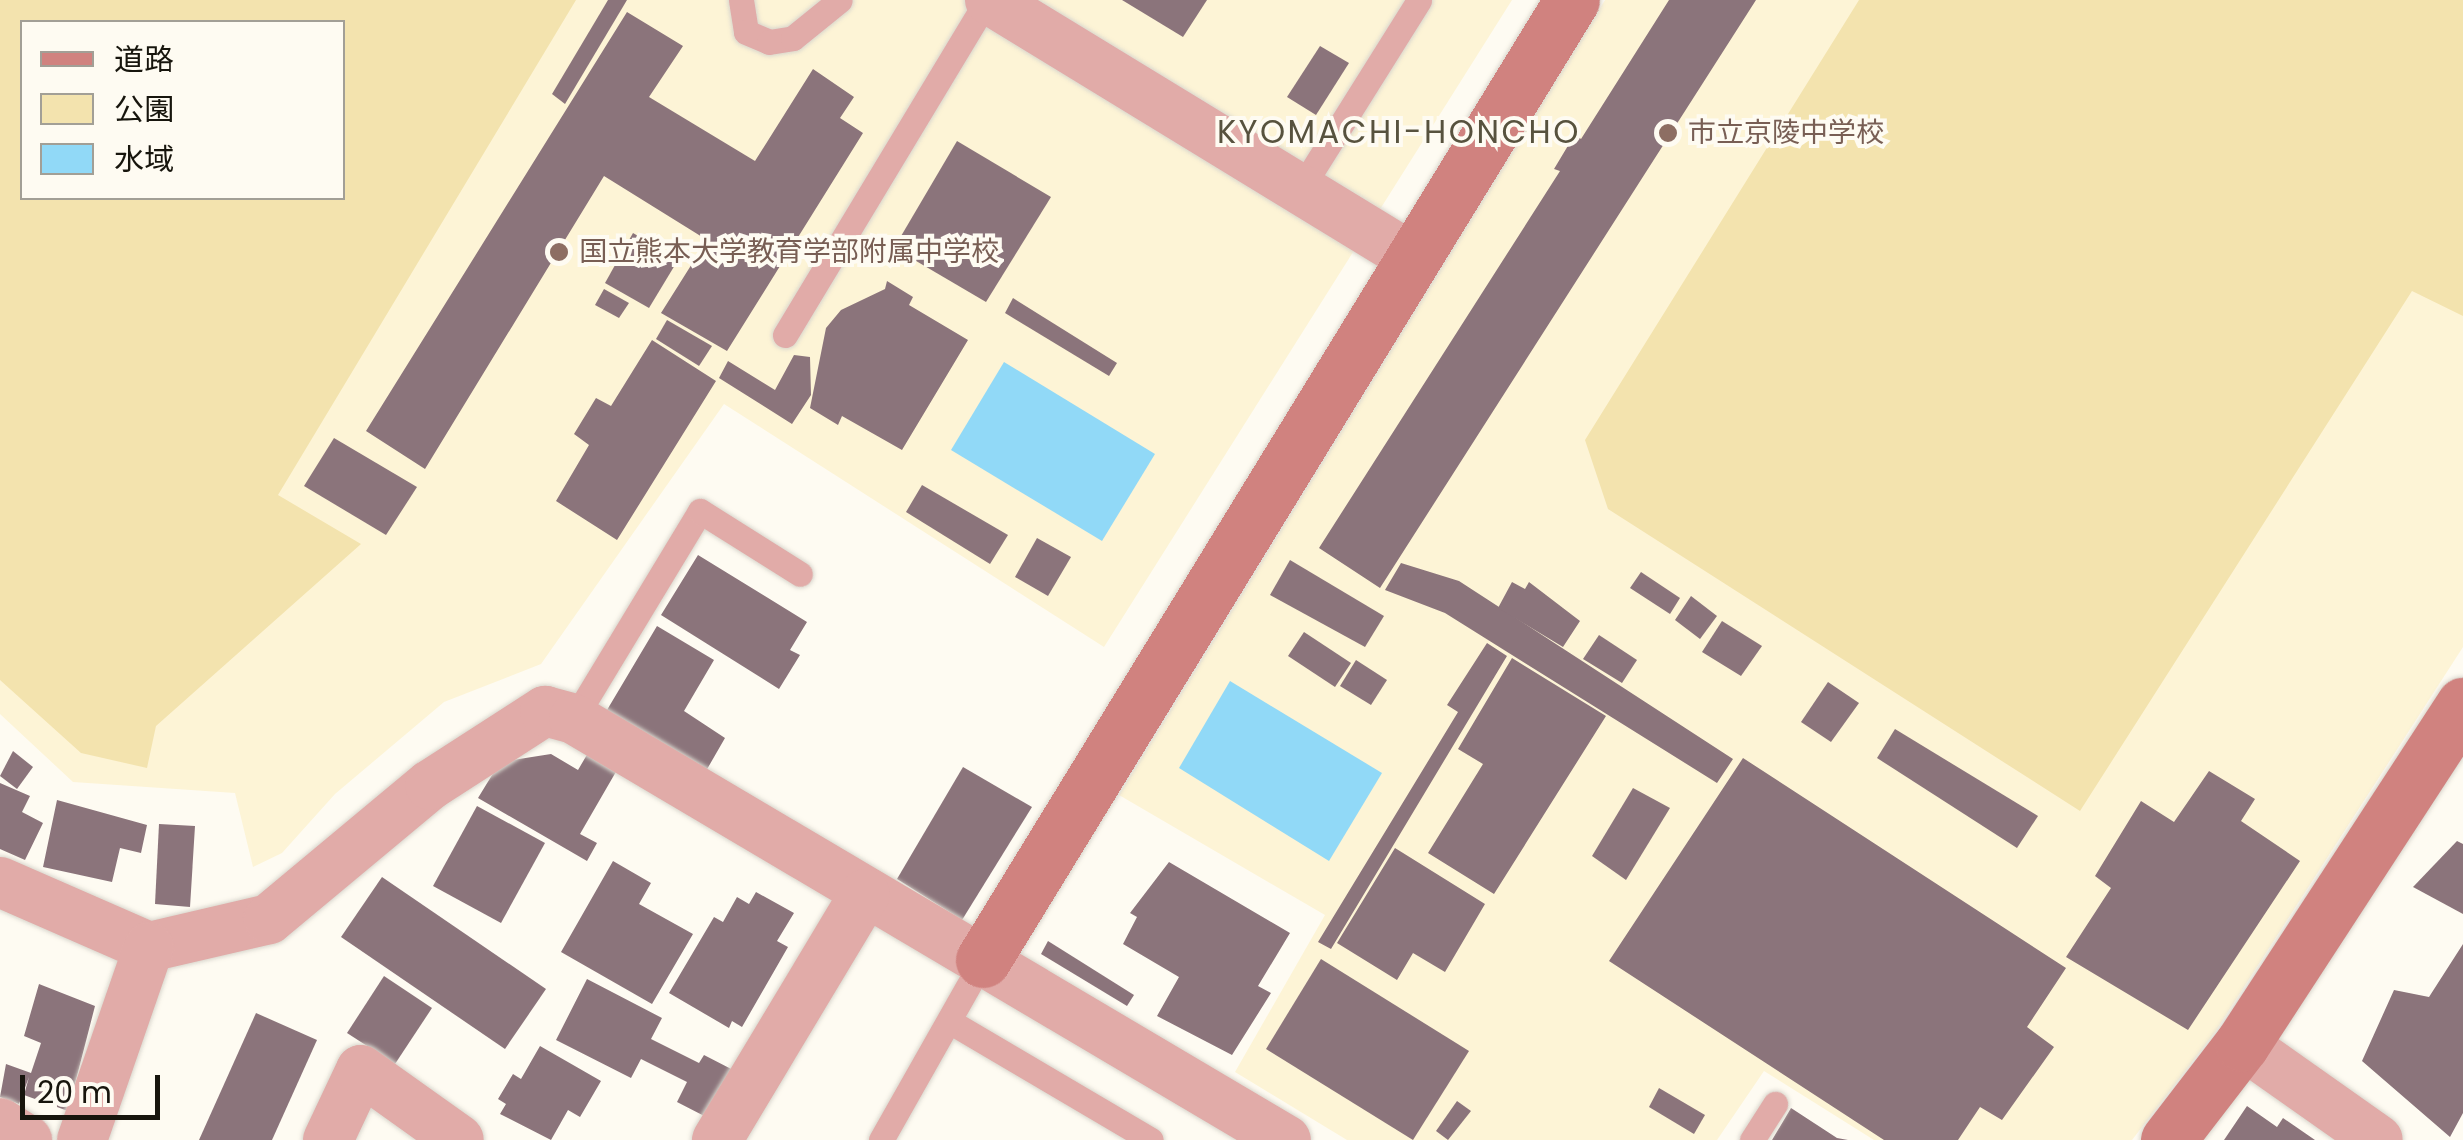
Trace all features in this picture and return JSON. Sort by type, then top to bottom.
[{"type":"street","points":[[989,0],[1413,258]]},
{"type":"street","points":[[983,960],[1572,0]]},
{"type":"street","points":[[2168,1140],[2242,1044],[2463,705]]},
{"type":"street","points":[[0,882],[149,947],[269,920],[430,785],[544,711],[574,719],[1286,1140]]},
{"type":"street","points":[[716,1140],[865,894]]},
{"type":"street","points":[[82,1140],[149,947]]},
{"type":"street","points":[[2242,1044],[2378,1140]]},
{"type":"street","points":[[328,1140],[361,1070],[459,1140]]},
{"type":"street","points":[[0,1123],[27,1140]]},
{"type":"lane","points":[[742,0],[746,32],[769,42],[794,38],[840,0]]},
{"type":"lane","points":[[786,335],[989,0]]},
{"type":"lane","points":[[1300,190],[1418,0]]},
{"type":"lane","points":[[574,719],[700,510],[800,574]]},
{"type":"lane","points":[[881,1140],[983,960]]},
{"type":"lane","points":[[949,1021],[1151,1140]]},
{"type":"lane","points":[[1752,1140],[1774,1104]]},
{"type":"shaded area","points":[[0,0],[1512,0],[1104,647],[724,404],[541,664],[444,702],[335,794],[282,853],[253,867],[235,793],[73,782],[0,714]]},
{"type":"shaded area","points":[[1605,0],[2463,0],[2463,647],[2215,1032],[2132,1140],[1874,1140],[1764,1071],[1717,1140],[1347,1140],[1235,1072],[1325,915],[1119,795]]},
{"type":"green space","points":[[0,0],[576,0],[278,495],[361,544],[156,726],[147,768],[81,753],[0,680]]},
{"type":"green space","points":[[1859,0],[2463,0],[2463,316],[2412,291],[2080,811],[1608,509],[1585,440]]},
{"type":"water","points":[[1004,362],[1155,454],[1102,541],[951,450]]},
{"type":"water","points":[[1230,681],[1382,773],[1329,861],[1179,768]]},
{"type":"building","points":[[608,0],[627,0],[565,104],[552,94]]},
{"type":"building","points":[[1122,0],[1207,0],[1183,37]]},
{"type":"building","points":[[1669,0],[1756,0],[1380,588],[1319,548],[1560,171],[1554,169],[1575,134],[1581,139]]},
{"type":"building","points":[[627,12],[683,46],[649,97],[755,161],[813,69],[854,97],[840,118],[863,133],[727,351],[661,313],[707,240],[604,176],[425,469],[366,431]]},
{"type":"building","points":[[1320,46],[1349,63],[1316,115],[1287,97]]},
{"type":"building","points":[[957,141],[1051,197],[986,302],[894,248]]},
{"type":"building","points":[[633,233],[678,260],[649,308],[605,283]]},
{"type":"building","points":[[887,281],[913,297],[909,305],[968,340],[902,450],[842,416],[838,425],[810,408],[826,328],[841,310],[885,289]]},
{"type":"building","points":[[604,289],[629,303],[619,318],[595,305]]},
{"type":"building","points":[[1013,298],[1117,363],[1109,376],[1005,313]]},
{"type":"building","points":[[667,320],[712,346],[699,366],[656,339]]},
{"type":"building","points":[[652,340],[716,381],[617,540],[556,501],[589,445],[574,434],[596,398],[611,406]]},
{"type":"building","points":[[794,355],[810,357],[811,395],[792,424],[719,378],[728,361],[775,390]]},
{"type":"building","points":[[334,438],[417,487],[386,535],[304,486]]},
{"type":"building","points":[[922,485],[1008,535],[990,564],[906,512]]},
{"type":"building","points":[[1037,538],[1071,557],[1048,596],[1015,577]]},
{"type":"building","points":[[698,555],[807,622],[790,650],[800,655],[779,689],[661,615]]},
{"type":"building","points":[[1290,560],[1384,616],[1365,647],[1270,595]]},
{"type":"building","points":[[1401,563],[1459,581],[1733,759],[1717,783],[1445,613],[1385,590]]},
{"type":"building","points":[[1641,572],[1680,598],[1670,614],[1630,588]]},
{"type":"building","points":[[1512,582],[1525,589],[1529,582],[1580,621],[1563,647],[1498,608]]},
{"type":"building","points":[[1691,596],[1717,616],[1700,639],[1675,620]]},
{"type":"building","points":[[1722,621],[1762,646],[1741,676],[1702,652]]},
{"type":"building","points":[[657,626],[714,660],[684,711],[725,738],[706,771],[607,710]]},
{"type":"building","points":[[1304,632],[1351,663],[1335,687],[1288,656]]},
{"type":"building","points":[[1599,635],[1637,660],[1622,683],[1583,659]]},
{"type":"building","points":[[1487,643],[1507,656],[1331,949],[1318,942],[1458,712],[1447,705]]},
{"type":"building","points":[[1512,658],[1606,716],[1494,894],[1428,853],[1483,764],[1458,749]]},
{"type":"building","points":[[1356,660],[1387,680],[1371,705],[1340,686]]},
{"type":"building","points":[[1828,682],[1859,703],[1831,742],[1801,722]]},
{"type":"building","points":[[1895,729],[2038,816],[2017,848],[1877,758]]},
{"type":"building","points":[[13,751],[33,767],[17,789],[0,776]]},
{"type":"building","points":[[588,753],[617,770],[580,834],[597,843],[587,861],[478,798],[500,762],[551,754],[578,770]]},
{"type":"building","points":[[1743,758],[2066,968],[2027,1027],[2054,1047],[2002,1120],[1980,1107],[1958,1140],[1884,1140],[1609,961]]},
{"type":"building","points":[[963,767],[1032,807],[962,920],[897,879]]},
{"type":"building","points":[[2209,771],[2255,799],[2241,821],[2300,861],[2188,1030],[2066,957],[2111,888],[2095,876],[2141,801],[2174,822]]},
{"type":"building","points":[[0,783],[30,796],[22,812],[43,823],[25,860],[0,849]]},
{"type":"building","points":[[1633,788],[1670,808],[1626,880],[1592,856]]},
{"type":"building","points":[[57,800],[147,825],[141,853],[120,848],[112,882],[43,867]]},
{"type":"building","points":[[477,806],[545,843],[501,923],[433,886]]},
{"type":"building","points":[[159,824],[195,826],[190,907],[155,904]]},
{"type":"building","points":[[2457,841],[2463,844],[2463,914],[2413,887]]},
{"type":"building","points":[[1395,848],[1485,904],[1445,972],[1413,953],[1397,980],[1337,943]]},
{"type":"building","points":[[613,861],[651,883],[639,904],[693,934],[652,1004],[561,952]]},
{"type":"building","points":[[1169,862],[1290,933],[1258,986],[1271,993],[1232,1055],[1157,1016],[1179,977],[1123,944],[1137,917],[1130,913]]},
{"type":"building","points":[[382,877],[546,989],[505,1049],[341,937]]},
{"type":"building","points":[[756,892],[794,913],[777,941],[788,947],[742,1027],[732,1021],[729,1028],[669,993],[714,917],[723,922],[737,897],[749,904]]},
{"type":"building","points":[[1048,941],[1134,995],[1127,1006],[1041,954]]},
{"type":"building","points":[[2463,944],[2463,1113],[2450,1137],[2362,1061],[2394,990],[2429,997]]},
{"type":"building","points":[[1321,959],[1469,1051],[1413,1140],[1266,1049]]},
{"type":"building","points":[[384,976],[432,1008],[395,1064],[347,1033]]},
{"type":"building","points":[[587,979],[662,1018],[651,1039],[699,1063],[704,1055],[737,1072],[712,1120],[677,1102],[687,1082],[641,1059],[631,1078],[556,1040]]},
{"type":"building","points":[[39,984],[95,1006],[68,1111],[24,1095],[29,1077],[19,1104],[0,1097],[6,1064],[31,1073],[41,1043],[24,1036]]},
{"type":"building","points":[[256,1013],[317,1040],[272,1140],[199,1140]]},
{"type":"building","points":[[540,1046],[601,1081],[580,1117],[568,1110],[551,1140],[500,1114],[506,1104],[498,1099],[513,1074],[521,1079]]},
{"type":"building","points":[[1659,1088],[1705,1115],[1694,1134],[1649,1107]]},
{"type":"building","points":[[1457,1101],[1471,1111],[1448,1140],[1436,1131]]},
{"type":"building","points":[[2247,1106],[2277,1127],[2283,1118],[2315,1140],[2224,1140]]},
{"type":"building","points":[[1791,1108],[1837,1138],[1848,1140],[1772,1140]]},
{"type":"place","name":"市立京陵中学校","points":[[1668,133]]},
{"type":"place","name":"国立熊本大学教育学部附属中学校","points":[[559,252]]},
{"type":"district","name":"KYOMACHI-HONCHO","points":[[1399,132]]}]
